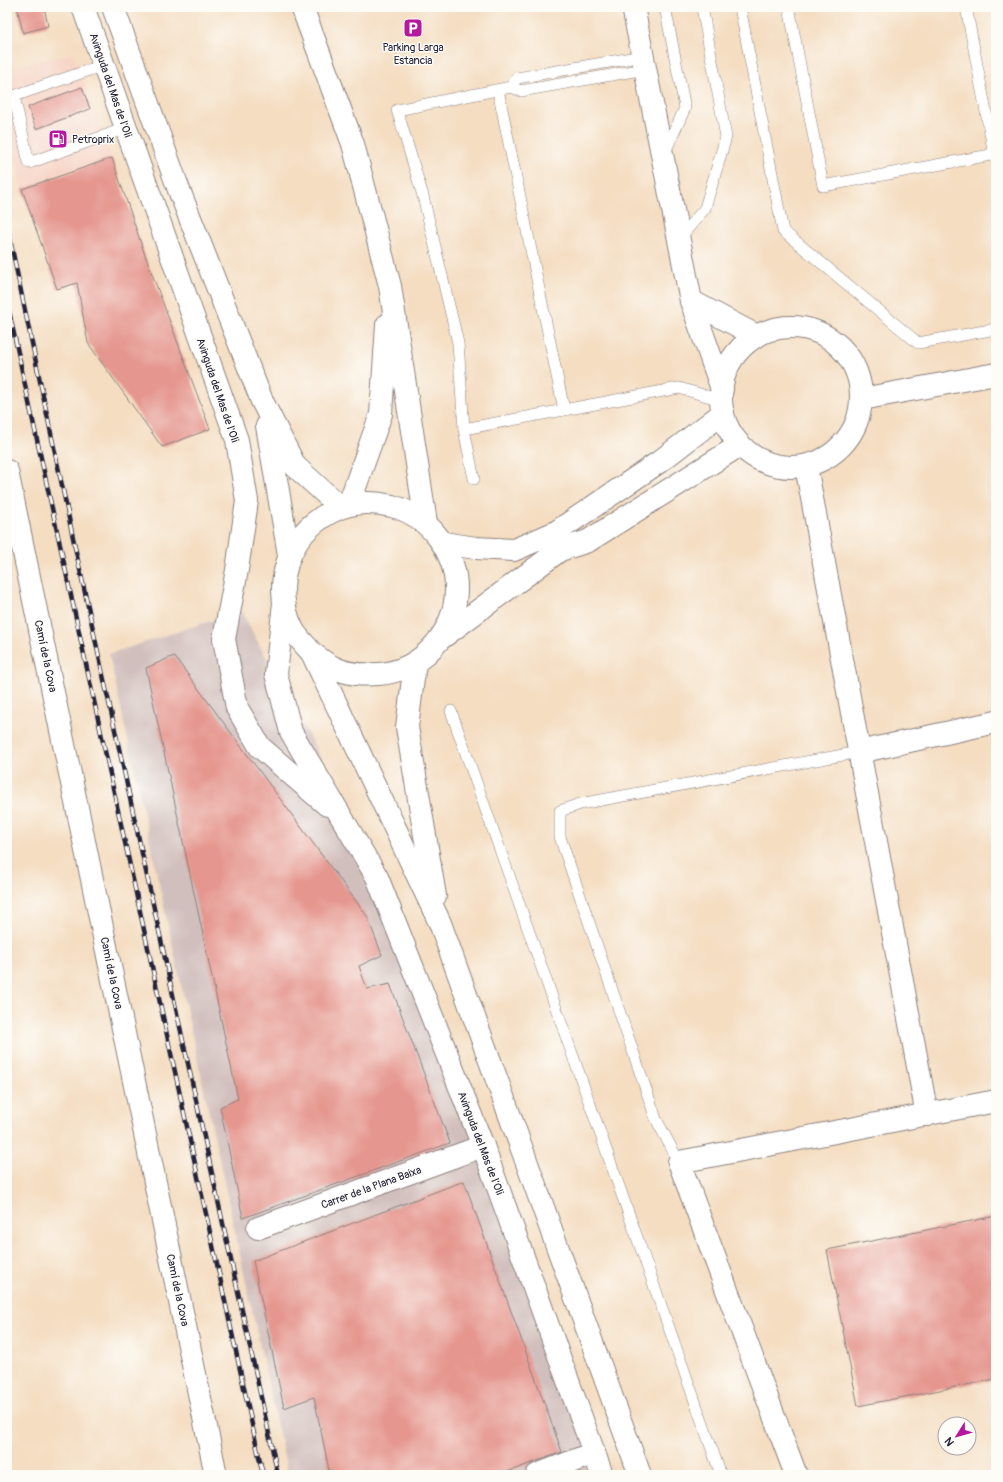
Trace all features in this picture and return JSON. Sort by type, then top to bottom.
[{"type":"street","name":"Avinguda del Mas de l'Oli","points":[[83,7],[237,440],[247,501],[237,570],[224,639],[237,708],[260,747],[342,818]]},
{"type":"street","points":[[113,7],[179,190],[262,401],[295,466],[345,505]]},
{"type":"street","points":[[302,7],[353,144],[390,286],[426,523]]},
{"type":"street","points":[[443,543],[476,548],[514,550],[556,532],[659,462],[722,400],[728,367],[740,349],[757,336],[780,328],[805,328],[828,337],[846,353],[858,375],[862,399],[858,422],[846,442],[828,458],[806,466],[782,467],[759,460],[740,445],[729,430],[722,400],[691,301],[633,7]]},
{"type":"street","points":[[345,505],[381,414],[390,286]]},
{"type":"street","points":[[691,301],[757,336]]},
{"type":"street","points":[[862,399],[996,374]]},
{"type":"street","points":[[262,401],[289,555]]},
{"type":"street","points":[[440,639],[560,550],[588,541],[740,445]]},
{"type":"street","points":[[806,466],[926,1115]]},
{"type":"street","name":"Camí de la Cova","points":[[7,471],[216,1475]]},
{"type":"street","points":[[312,654],[335,668],[362,675],[389,673],[415,663],[429,652],[440,639],[452,616],[456,591],[453,566],[443,543],[426,523],[403,509],[376,502],[345,505],[319,518],[301,535],[289,555],[283,579],[284,603],[294,631],[312,654],[440,923],[640,1475]]},
{"type":"street","name":"Avinguda del Mas de l'Oli","points":[[284,603],[276,674],[291,732],[377,877],[483,1146],[602,1475]]},
{"type":"street","points":[[415,663],[407,727],[440,923]]},
{"type":"street","points":[[859,752],[996,722]]},
{"type":"street","points":[[796,1475],[679,1162],[996,1101]]},
{"type":"street","name":"Carrer de la Plana Baixa","points":[[258,1228],[483,1146]]},
{"type":"street","points":[[537,1475],[594,1453]]},
{"type":"lane","points":[[663,157],[685,108],[665,7]]},
{"type":"lane","points":[[679,240],[705,208],[726,137],[702,7]]},
{"type":"lane","points":[[740,7],[783,230],[918,343],[996,329]]},
{"type":"lane","points":[[789,7],[823,186],[995,154],[966,7]]},
{"type":"lane","points":[[474,479],[464,429],[458,343],[423,196],[397,110],[511,87],[517,78],[644,62]]},
{"type":"lane","points":[[104,65],[14,96],[29,163],[126,128]]},
{"type":"lane","points":[[498,90],[564,410]]},
{"type":"lane","points":[[464,429],[679,388],[722,400]]},
{"type":"lane","points":[[452,711],[721,1475]]},
{"type":"lane","points":[[679,1162],[656,1119],[560,836],[560,811],[580,804],[859,752]]},
{"type":"shaded area","name":"Petroprix","points":[[73,53],[112,158],[22,189],[7,119],[7,69]]},
{"type":"shaded area","points":[[241,611],[398,901],[601,1475],[288,1475],[109,654]]},
{"type":"building","points":[[17,7],[44,7],[48,26],[23,33]]},
{"type":"building","points":[[82,87],[90,109],[36,129],[28,107]]},
{"type":"building","points":[[112,158],[145,255],[210,429],[162,447],[88,343],[77,283],[57,289],[22,189]]},
{"type":"building","points":[[174,656],[367,916],[382,955],[359,966],[367,989],[390,984],[450,1143],[243,1218],[220,1107],[238,1099],[146,668]]},
{"type":"building","points":[[464,1181],[562,1452],[499,1475],[330,1475],[314,1397],[284,1408],[253,1261]]},
{"type":"building","points":[[996,1216],[996,1379],[858,1406],[827,1250]]},
{"type":"railway","points":[[7,225],[75,547],[278,1475]]},
{"type":"railway","points":[[7,302],[263,1475]]},
{"type":"place","name":"Parking Larga Estancia","points":[[413,28]]},
{"type":"place","name":"Petroprix","points":[[58,139]]}]
